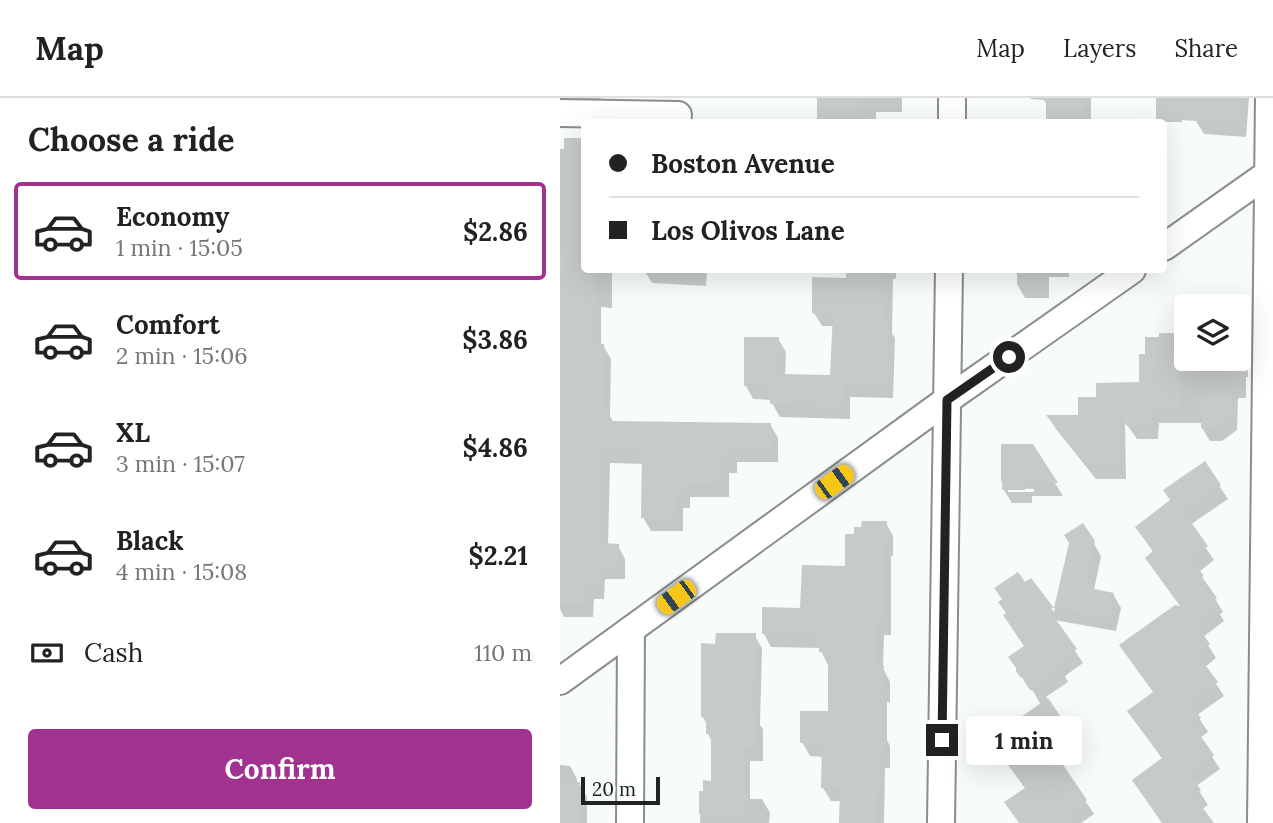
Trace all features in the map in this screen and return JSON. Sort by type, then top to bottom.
[{"type":"street","points":[[952,98],[952,119]]},
{"type":"street","points":[[1261,823],[1269,98]]},
{"type":"street","points":[[560,113],[678,115]]},
{"type":"street","points":[[1167,245],[1270,172]]},
{"type":"street","points":[[941,823],[949,273]]},
{"type":"street","points":[[560,681],[947,400],[1128,273]]},
{"type":"street","points":[[630,823],[631,630]]},
{"type":"building","points":[[817,98],[858,98],[858,119],[817,119]]},
{"type":"building","points":[[1046,98],[1085,98],[1085,119],[1046,119]]},
{"type":"building","points":[[1156,98],[1241,98],[1239,124],[1182,120],[1167,122],[1167,119],[1156,119]]},
{"type":"building","points":[[564,138],[581,138],[581,273],[595,275],[594,343],[604,344],[603,409],[608,410],[608,421],[771,423],[771,449],[730,449],[730,460],[722,460],[722,485],[683,484],[683,495],[677,495],[676,518],[641,518],[642,451],[603,451],[601,543],[619,544],[618,566],[598,566],[597,586],[587,586],[586,604],[560,604],[560,149],[564,149]]},
{"type":"building","points":[[846,273],[886,273],[886,385],[844,384],[843,406],[770,404],[770,387],[744,386],[744,337],[779,337],[778,374],[830,375],[833,314],[812,313],[812,277],[846,278]]},
{"type":"building","points":[[1159,333],[1174,333],[1174,371],[1180,371],[1180,410],[1152,410],[1151,427],[1127,426],[1119,413],[1119,466],[1086,466],[1046,415],[1078,415],[1078,397],[1096,397],[1096,383],[1139,382],[1139,354],[1145,354],[1145,337],[1159,337]]},
{"type":"building","points":[[1201,393],[1231,393],[1231,417],[1214,428],[1201,428]]},
{"type":"building","points":[[1001,444],[1033,444],[1058,483],[1025,483],[1025,490],[1002,490]]},
{"type":"building","points":[[1205,461],[1221,485],[1183,511],[1208,546],[1191,559],[1217,598],[1213,600],[1218,607],[1195,623],[1210,644],[1197,654],[1218,682],[1190,702],[1201,718],[1193,725],[1214,755],[1188,773],[1201,790],[1194,796],[1214,823],[1162,823],[1132,780],[1162,758],[1127,711],[1153,692],[1119,645],[1175,605],[1180,606],[1145,558],[1153,551],[1135,527],[1170,500],[1163,490]]},
{"type":"building","points":[[862,521],[887,521],[884,622],[877,622],[876,666],[884,666],[883,690],[880,690],[880,731],[884,731],[884,755],[878,755],[877,823],[839,823],[840,788],[821,788],[822,744],[800,743],[800,711],[828,711],[828,652],[819,652],[819,635],[762,634],[762,607],[800,608],[802,565],[845,566],[845,534],[854,534],[854,527],[861,527]]},
{"type":"building","points":[[1083,523],[1095,541],[1085,587],[1114,593],[1109,618],[1047,607],[1077,649],[1058,663],[1062,668],[1031,690],[1008,657],[1024,646],[1003,615],[1006,613],[998,602],[1002,599],[994,588],[1018,572],[1025,582],[1031,578],[1054,608],[1069,543],[1064,535]]},
{"type":"building","points":[[716,633],[756,633],[756,748],[743,748],[746,814],[699,814],[699,791],[703,791],[703,780],[711,781],[711,734],[706,734],[706,717],[701,717],[701,643],[715,644]]},
{"type":"building","points":[[1048,698],[1073,735],[1053,750],[1087,800],[1066,815],[1072,823],[1019,823],[1004,802],[1025,788],[1003,758],[1017,748],[1013,742],[1017,738],[1008,726]]},
{"type":"building","points":[[560,782],[580,782],[580,823],[560,823]]},
{"type":"route","points":[[942,740],[947,400],[1009,357]]}]
